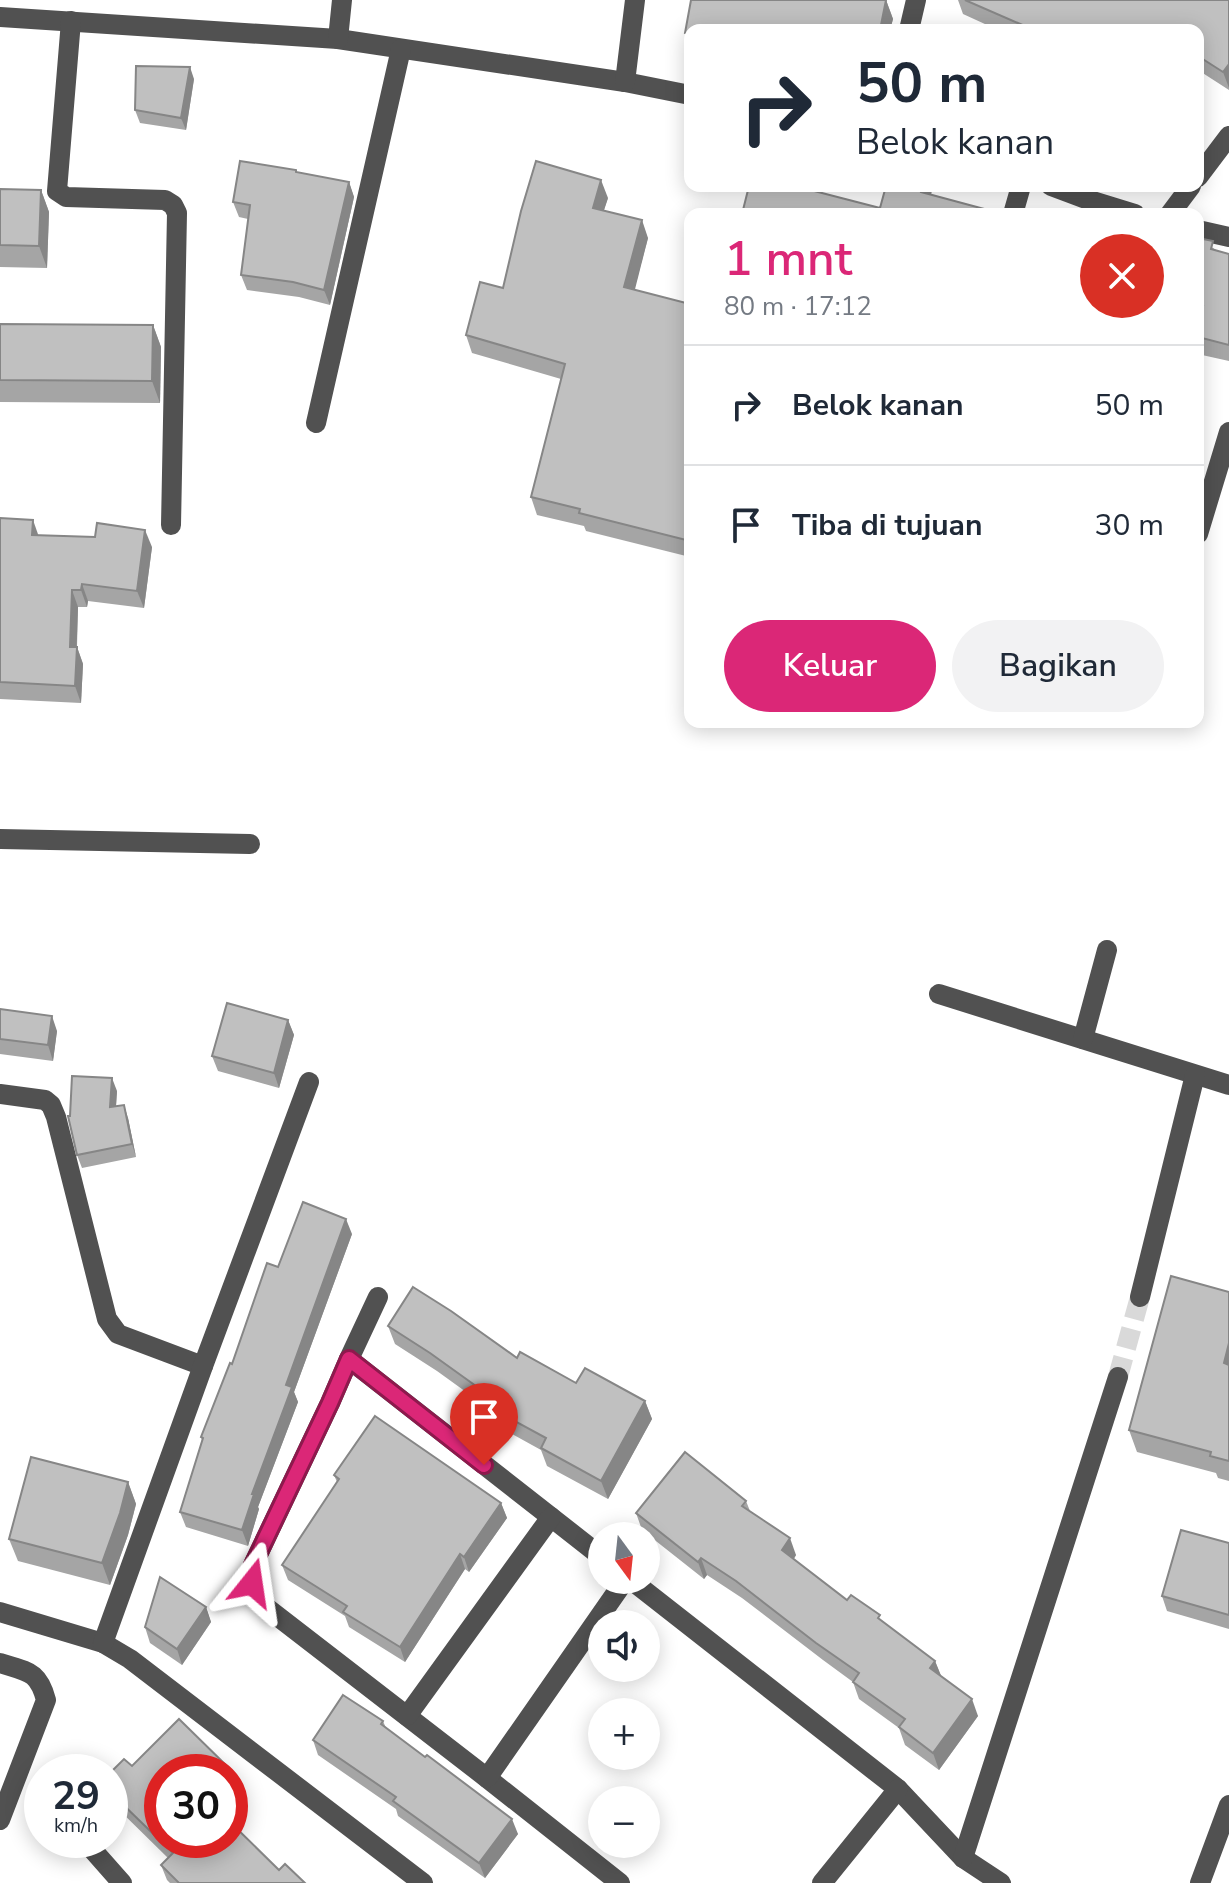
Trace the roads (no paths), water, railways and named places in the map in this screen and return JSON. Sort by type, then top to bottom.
[{"type":"street","points":[[338,39],[342,0]]},
{"type":"street","points":[[625,82],[635,0]]},
{"type":"street","points":[[910,24],[916,0]]},
{"type":"street","points":[[0,17],[38,10],[71,21],[338,39],[625,82],[684,94]]},
{"type":"street","points":[[71,21],[57,191],[66,197],[165,200],[173,205],[177,213],[171,525]]},
{"type":"street","points":[[316,423],[401,49]]},
{"type":"street","points":[[1204,169],[1229,136]]},
{"type":"street","points":[[1067,192],[1116,208]]},
{"type":"street","points":[[1204,231],[1229,237]]},
{"type":"street","points":[[1204,514],[1229,432]]},
{"type":"street","points":[[0,839],[250,844]]},
{"type":"street","points":[[1083,1039],[1107,950]]},
{"type":"street","points":[[939,994],[1229,1085]]},
{"type":"street","points":[[1140,1297],[1195,1075]]},
{"type":"street","points":[[103,1643],[309,1082]]},
{"type":"street","points":[[0,1094],[45,1100],[51,1105],[111,1326],[118,1334],[203,1366]]},
{"type":"street","points":[[378,1297],[253,1565],[254,1598],[620,1883]]},
{"type":"street","points":[[349,1359],[588,1546]]},
{"type":"street","points":[[963,1858],[1118,1377]]},
{"type":"street","points":[[407,1716],[551,1517]]},
{"type":"street","points":[[487,1778],[615,1594]]},
{"type":"street","points":[[649,1594],[898,1789],[963,1858],[1001,1883]]},
{"type":"street","points":[[0,1612],[103,1643],[130,1659],[423,1883]]},
{"type":"street","points":[[0,1663],[32,1674],[42,1685],[46,1700],[0,1820]]},
{"type":"street","points":[[822,1883],[898,1789]]},
{"type":"street","points":[[1200,1883],[1229,1805]]},
{"type":"street","points":[[100,1858],[122,1883]]},
{"type":"tunnel","points":[[1118,1377],[1140,1297]]}]
